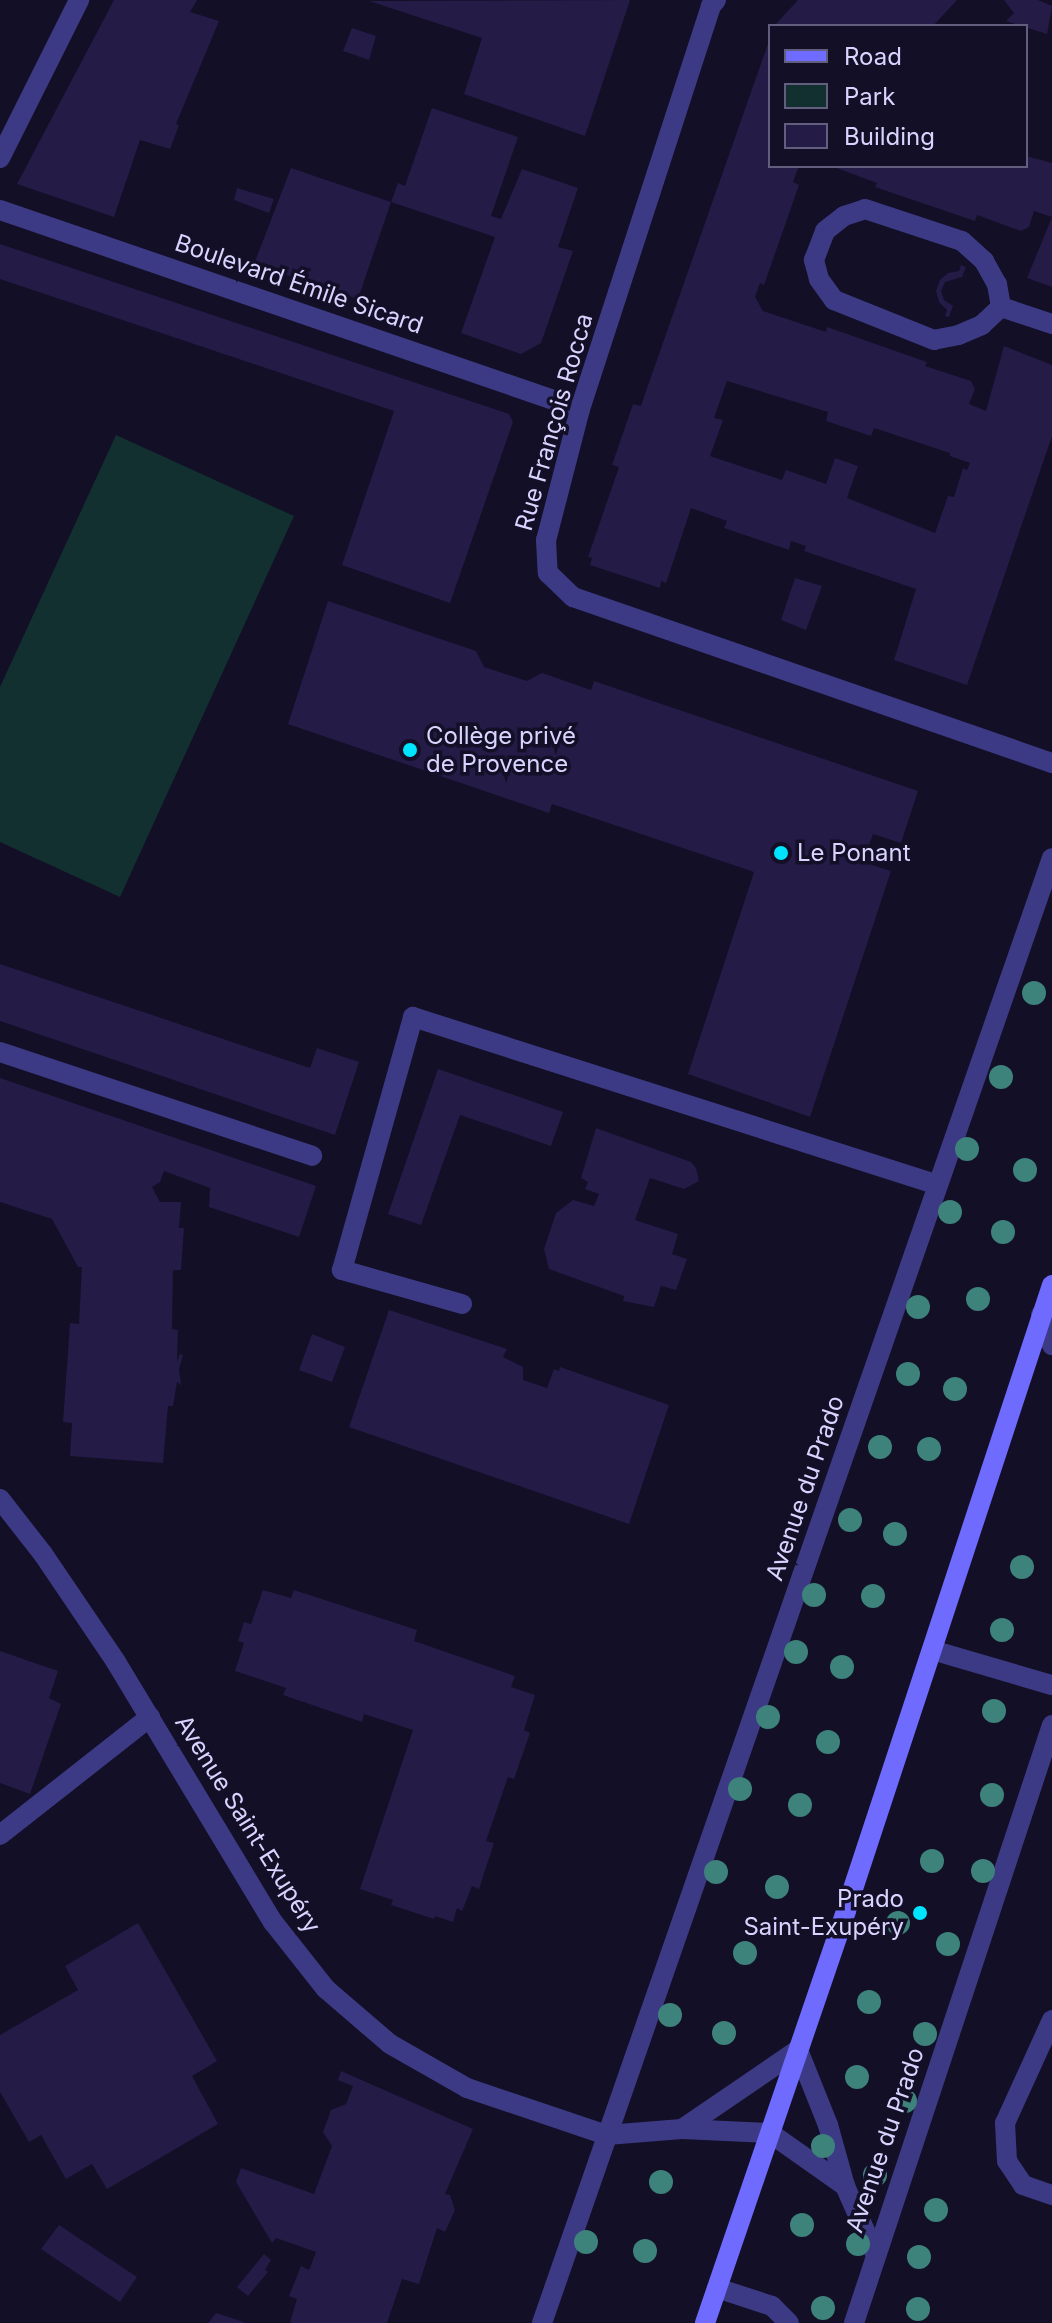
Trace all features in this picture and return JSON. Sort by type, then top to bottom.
[{"type":"main road","points":[[705,2323],[1052,1285]]},
{"type":"street","points":[[0,158],[79,0]]},
{"type":"street","name":"Rue François Rocca","points":[[716,0],[711,6],[580,409],[546,540],[548,573],[573,597],[1052,763]]},
{"type":"street","points":[[865,209],[962,241],[984,261],[997,284],[1001,307],[982,325],[959,335],[934,340],[834,300],[819,279],[814,260],[825,231],[844,216],[865,209]]},
{"type":"street","name":"Boulevard Émile Sicard","points":[[0,210],[580,409]]},
{"type":"street","points":[[1001,307],[1052,324]]},
{"type":"street","name":"Avenue du Prado","points":[[542,2323],[1052,858]]},
{"type":"street","points":[[462,1304],[342,1270],[413,1017],[938,1185]]},
{"type":"street","points":[[0,1052],[312,1156]]},
{"type":"street","points":[[1041,1315],[1052,1345]]},
{"type":"street","name":"Avenue Saint-Exupéry","points":[[0,1499],[43,1554],[150,1717],[273,1922],[326,1989],[390,2044],[467,2088],[607,2135]]},
{"type":"street","points":[[932,1650],[1052,1685]]},
{"type":"street","points":[[0,1835],[150,1717]]},
{"type":"street","name":"Avenue du Prado","points":[[854,2323],[1052,1725]]},
{"type":"street","points":[[1052,2020],[1005,2123],[1007,2161],[1023,2185],[1052,2195]]},
{"type":"street","points":[[682,2129],[798,2050]]},
{"type":"street","name":"Avenue du Prado","points":[[798,2050],[828,2125],[845,2186],[875,2253]]},
{"type":"street","points":[[607,2135],[682,2129],[770,2133]]},
{"type":"street","name":"Avenue du Prado","points":[[770,2133],[845,2186]]},
{"type":"street","points":[[717,2288],[772,2306],[789,2323]]},
{"type":"green space","points":[[116,435],[294,516],[120,897],[0,842],[0,687]]},
{"type":"building","points":[[114,0],[197,0],[190,12],[219,21],[176,124],[179,125],[170,149],[140,140],[114,217],[17,184]]},
{"type":"building","points":[[630,0],[585,136],[464,94],[482,38],[369,1]]},
{"type":"building","points":[[798,0],[957,0],[935,24],[776,24]]},
{"type":"building","points":[[1004,0],[1038,0],[1052,6],[1047,34],[1028,28],[1028,24],[1006,21],[1014,13]]},
{"type":"building","points":[[352,28],[376,36],[369,60],[343,51]]},
{"type":"building","points":[[768,44],[768,168],[798,168],[793,182],[799,185],[764,285],[760,283],[755,297],[763,311],[826,332],[827,327],[971,381],[975,389],[969,404],[986,411],[1004,346],[1052,365],[1052,436],[967,685],[894,660],[916,589],[804,551],[806,546],[791,541],[789,550],[724,528],[727,521],[691,508],[666,583],[661,581],[660,588],[590,565],[592,558],[588,557],[619,467],[612,465],[633,404],[641,406]],"holes":[[[727,381],[828,412],[826,421],[871,436],[874,428],[950,453],[950,456],[970,463],[967,470],[963,468],[954,497],[948,496],[935,533],[847,498],[858,466],[835,458],[826,484],[786,470],[782,480],[710,456],[723,420],[714,418]]]},
{"type":"building","points":[[432,108],[518,137],[491,216],[501,219],[522,169],[578,188],[558,247],[573,251],[541,343],[521,354],[461,333],[495,237],[391,202],[398,183],[405,186]]},
{"type":"building","points":[[1028,157],[1052,163],[1052,217],[1034,211],[1029,227],[1021,231],[977,215],[975,221],[875,187],[877,183],[836,168],[1028,168]]},
{"type":"building","points":[[291,168],[391,202],[358,299],[254,264]]},
{"type":"building","points":[[237,188],[274,199],[269,213],[234,200]]},
{"type":"building","points":[[1052,217],[1052,287],[1027,278]]},
{"type":"building","points":[[0,244],[509,414],[513,422],[450,603],[342,565],[394,411],[0,279]]},
{"type":"building","points":[[961,265],[966,267],[962,277],[945,282],[941,291],[944,300],[953,306],[949,317],[945,316],[947,310],[939,302],[936,291],[940,280],[948,273],[959,271]]},
{"type":"building","points":[[795,578],[822,586],[806,630],[781,620]]},
{"type":"building","name":"Le Ponant","points":[[328,601],[476,651],[484,667],[527,681],[542,673],[591,690],[594,681],[918,791],[901,843],[873,834],[863,862],[891,871],[810,1117],[688,1074],[754,872],[552,804],[549,813],[288,724]]},
{"type":"building","points":[[0,964],[310,1068],[317,1048],[359,1062],[335,1135],[0,1021]]},
{"type":"building","points":[[438,1069],[563,1112],[551,1146],[460,1115],[421,1225],[388,1214]]},
{"type":"building","points":[[0,1078],[316,1186],[299,1237],[209,1207],[210,1188],[164,1171],[160,1182],[152,1187],[160,1202],[181,1202],[179,1228],[184,1228],[181,1270],[173,1270],[172,1329],[178,1330],[177,1362],[180,1354],[183,1355],[179,1369],[181,1385],[177,1382],[173,1406],[168,1406],[163,1463],[70,1456],[72,1423],[63,1422],[70,1323],[79,1324],[82,1267],[78,1267],[52,1219],[0,1202]]},
{"type":"building","points":[[596,1128],[691,1162],[696,1168],[699,1181],[684,1189],[650,1178],[635,1220],[678,1234],[672,1254],[687,1259],[676,1290],[661,1286],[654,1307],[623,1301],[624,1296],[549,1269],[544,1249],[556,1213],[573,1200],[594,1206],[599,1194],[585,1189],[588,1182],[581,1178]]},
{"type":"building","points":[[389,1310],[507,1349],[503,1357],[523,1367],[523,1380],[547,1388],[554,1369],[559,1371],[560,1367],[669,1405],[629,1524],[349,1427]]},
{"type":"building","points":[[312,1334],[345,1347],[332,1382],[299,1370]]},
{"type":"building","points":[[263,1590],[291,1598],[294,1590],[417,1630],[414,1641],[515,1676],[511,1687],[535,1695],[524,1730],[530,1733],[514,1779],[508,1777],[486,1841],[494,1843],[479,1889],[472,1886],[462,1911],[457,1908],[453,1922],[391,1905],[393,1900],[360,1889],[413,1730],[364,1714],[362,1722],[283,1695],[286,1688],[235,1671],[244,1643],[238,1641],[244,1622],[251,1624]]},
{"type":"building","points":[[0,1651],[58,1671],[49,1698],[61,1704],[30,1794],[0,1783]]},
{"type":"building","points":[[138,1923],[217,2061],[192,2076],[218,2124],[107,2189],[92,2164],[66,2179],[41,2135],[29,2142],[0,2092],[0,2035],[78,1990],[65,1966]]},
{"type":"building","points":[[341,2071],[473,2129],[445,2194],[450,2195],[455,2210],[445,2232],[437,2228],[419,2284],[402,2279],[387,2323],[293,2323],[290,2322],[297,2299],[289,2296],[301,2266],[309,2270],[316,2252],[276,2238],[272,2243],[236,2182],[241,2168],[314,2194],[332,2146],[323,2132],[331,2110],[346,2104],[353,2086],[338,2080]]},
{"type":"building","points":[[59,2225],[137,2277],[120,2302],[41,2249]]},
{"type":"building","points":[[264,2254],[271,2260],[265,2270],[268,2272],[248,2296],[237,2287]]},
{"type":"building","points":[[216,2313],[244,2322],[208,2323]]},
{"type":"place","name":"Collège privé de Provence","points":[[410,750]]},
{"type":"place","name":"Le Ponant","points":[[781,853]]},
{"type":"place","name":"Prado Saint-Exupéry","points":[[920,1913]]}]
